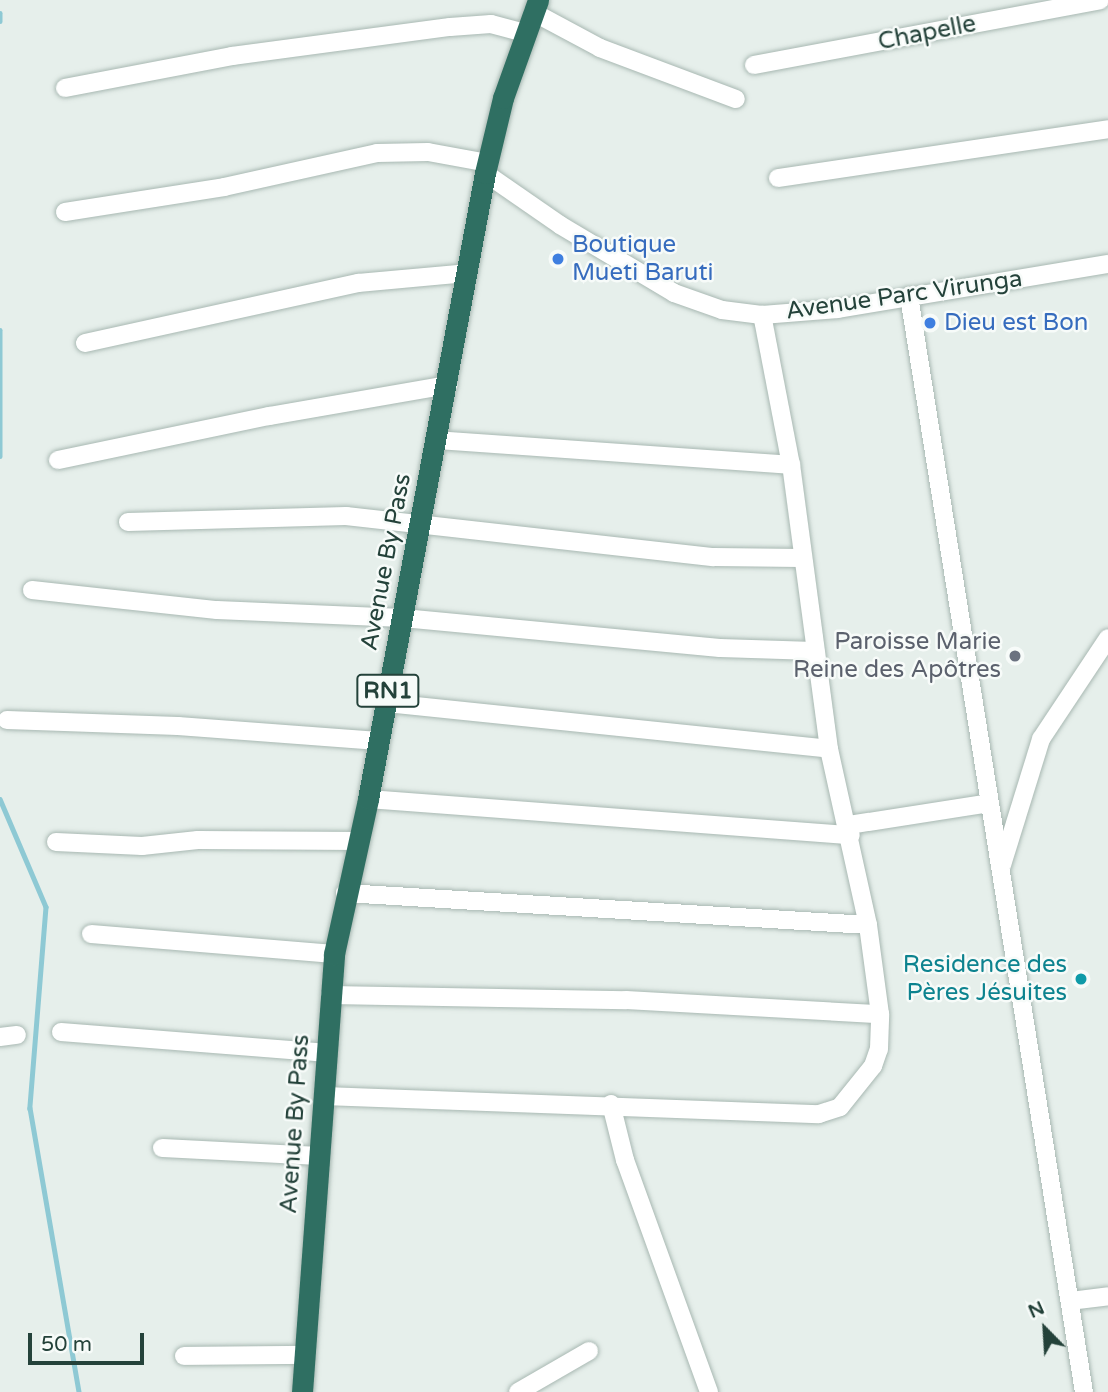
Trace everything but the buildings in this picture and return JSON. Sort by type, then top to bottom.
[{"type":"highway","name":"Avenue By Pass","points":[[302,1392],[334,954],[345,893],[368,799],[419,523],[448,385],[486,168],[524,33],[535,6]]},
{"type":"street","name":"Chapelle","points":[[754,65],[1099,0]]},
{"type":"street","points":[[535,6],[600,48],[736,99]]},
{"type":"street","points":[[65,88],[232,56],[450,27],[491,24],[524,33]]},
{"type":"street","points":[[778,178],[1108,129]]},
{"type":"street","points":[[65,212],[224,187],[377,153],[428,152],[486,168]]},
{"type":"street","name":"Avenue Parc Virunga","points":[[486,168],[560,225],[674,293],[722,310],[762,315],[909,296],[1108,264]]},
{"type":"street","points":[[85,343],[358,283],[467,273]]},
{"type":"street","points":[[909,296],[1084,1392]]},
{"type":"street","points":[[324,1096],[611,1104],[819,1114],[840,1107],[873,1066],[879,1049],[880,1014],[868,925],[850,830],[830,749],[801,558],[791,465],[762,315]]},
{"type":"street","points":[[58,460],[270,416],[448,385]]},
{"type":"street","points":[[436,440],[791,465]]},
{"type":"street","points":[[128,522],[346,516],[714,557],[801,558]]},
{"type":"street","points":[[32,590],[217,610],[403,618],[720,648],[814,651]]},
{"type":"street","points":[[1000,872],[1041,739],[1108,639]]},
{"type":"street","points":[[386,703],[830,749]]},
{"type":"street","points":[[7,720],[178,726],[378,741]]},
{"type":"street","points":[[368,799],[850,830],[989,803]]},
{"type":"street","points":[[56,842],[142,846],[198,840],[359,841]]},
{"type":"street","points":[[345,893],[868,925]]},
{"type":"street","points":[[92,934],[334,954]]},
{"type":"street","points":[[330,995],[626,1000],[880,1014]]},
{"type":"street","points":[[61,1032],[328,1053]]},
{"type":"street","points":[[611,1104],[625,1160],[709,1392]]},
{"type":"street","points":[[162,1148],[320,1156]]},
{"type":"street","points":[[1070,1301],[1108,1296]]},
{"type":"street","points":[[518,1392],[589,1351]]},
{"type":"street","points":[[184,1356],[305,1355]]},
{"type":"waterway","points":[[0,13],[0,21]]},
{"type":"waterway","points":[[0,330],[0,456]]},
{"type":"waterway","points":[[0,799],[46,907],[30,1108],[79,1392]]},
{"type":"place","name":"Boutique Mueti Baruti","points":[[558,259]]},
{"type":"place","name":"Dieu est Bon","points":[[930,323]]},
{"type":"place","name":"Paroisse Marie Reine des Apôtres","points":[[1015,656]]},
{"type":"place","name":"Residence des Pères Jésuites","points":[[1081,979]]}]
